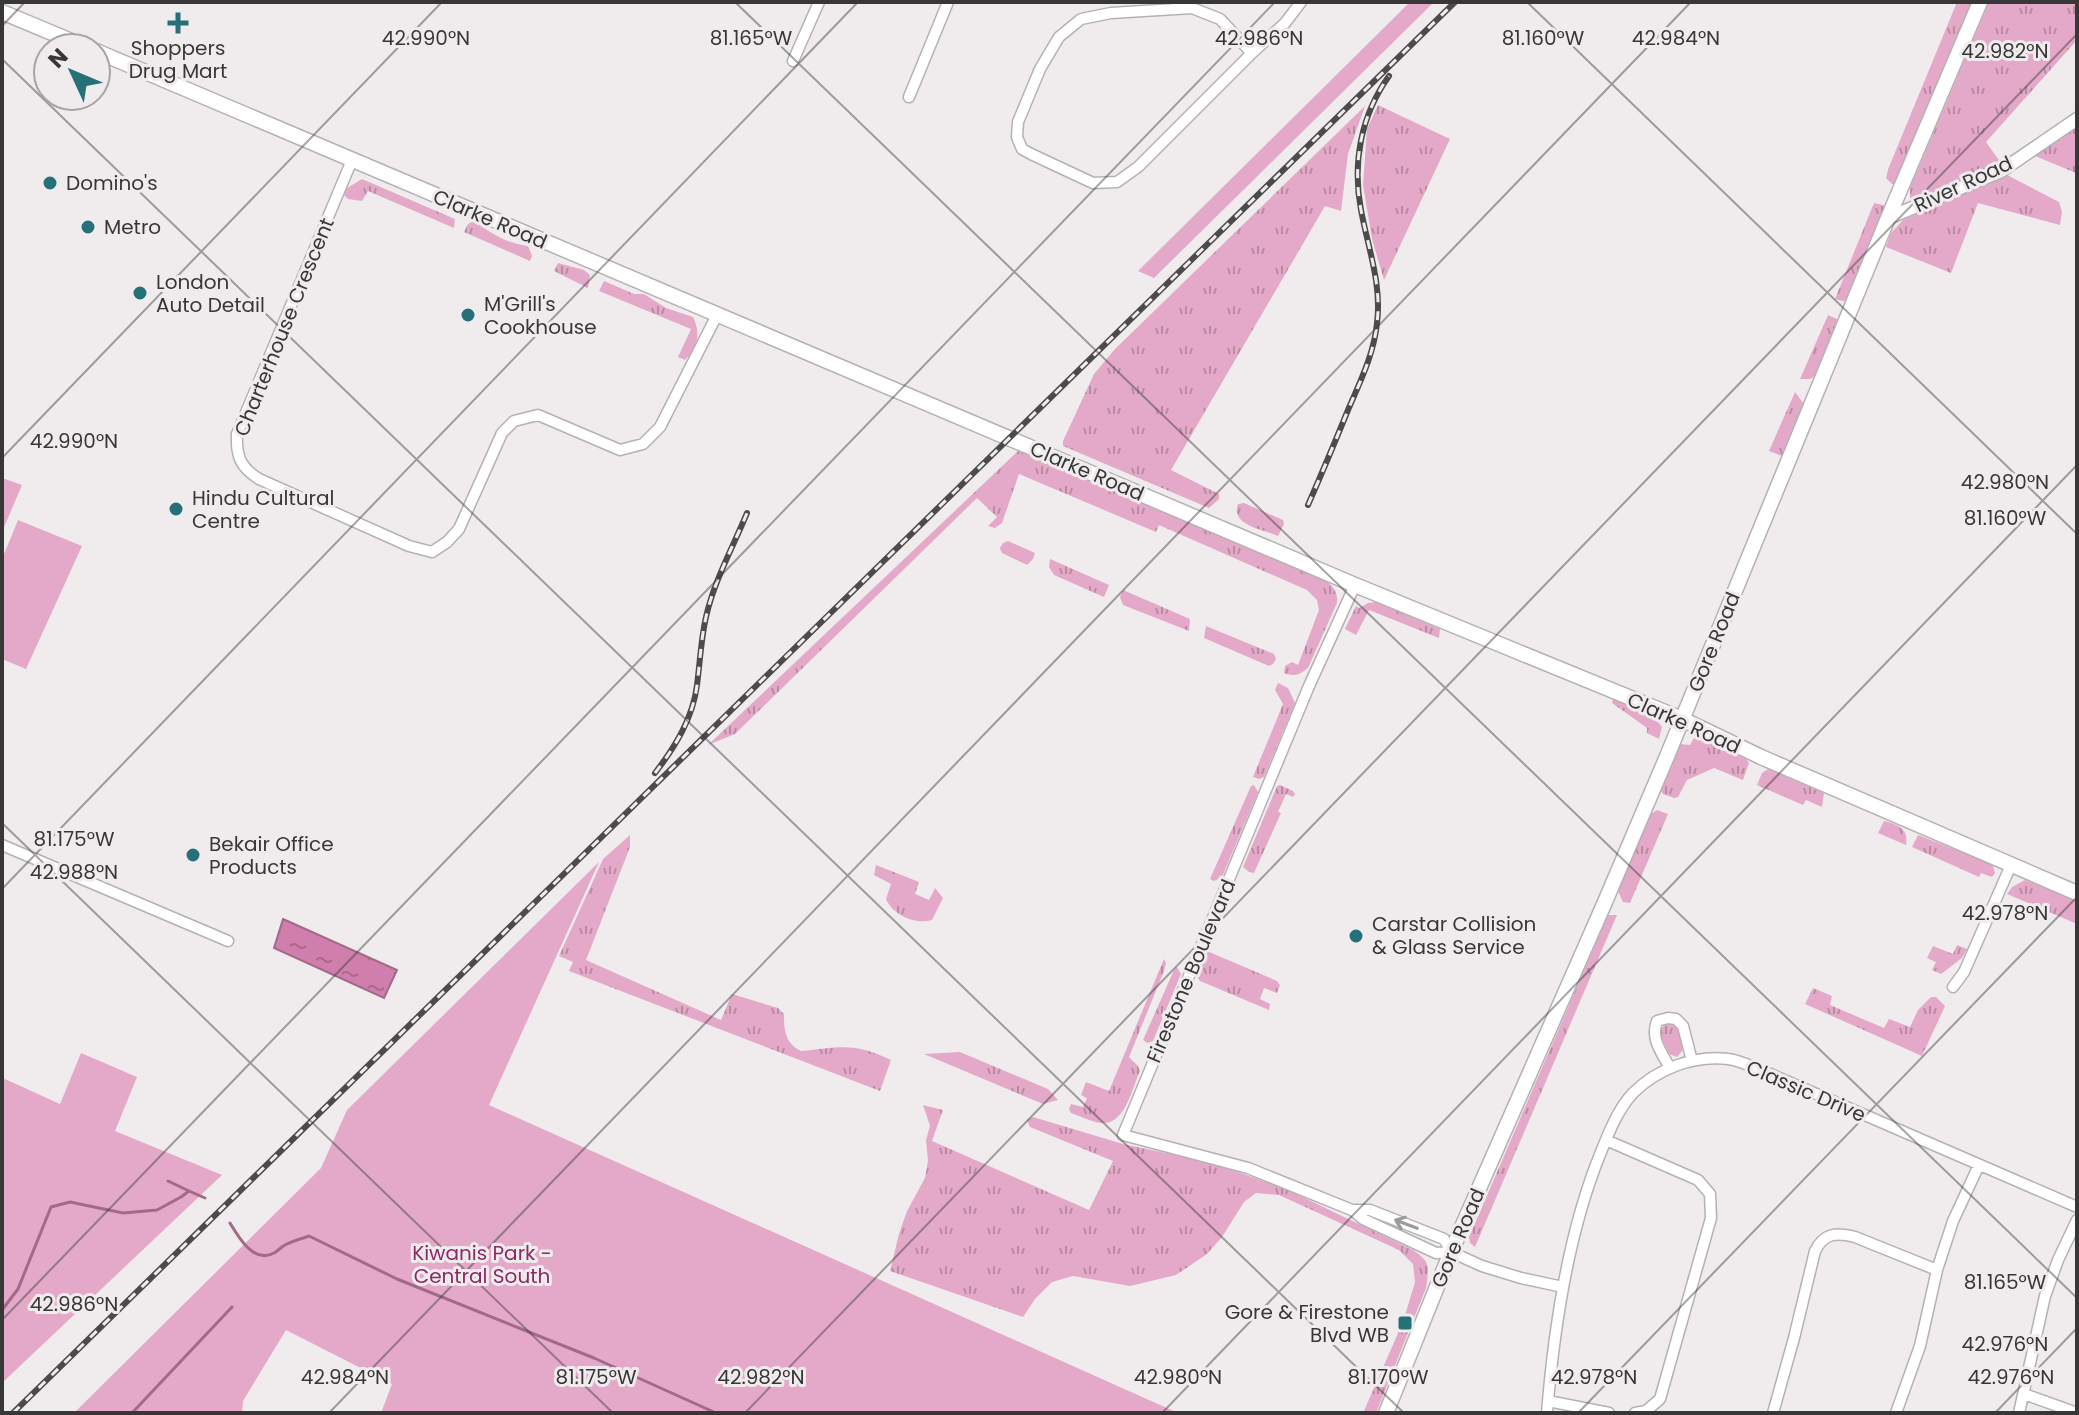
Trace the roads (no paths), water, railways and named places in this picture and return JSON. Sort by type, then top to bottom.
[{"type":"main road","name":"Gore Road","points":[[1386,1413],[1451,1252],[1611,889],[1980,2]]},
{"type":"main road","points":[[2,12],[50,32]]},
{"type":"main road","name":"Clarke Road","points":[[112,58],[1355,585],[1682,719],[1761,757],[2077,893]]},
{"type":"street","points":[[793,61],[819,2]]},
{"type":"street","points":[[909,97],[948,2]]},
{"type":"street","points":[[1252,53],[1220,19],[1192,8],[1111,13],[1081,19],[1059,37],[1040,69],[1018,122],[1017,137],[1022,149],[1093,183],[1117,182],[1138,167],[1285,23],[1301,2]]},
{"type":"street","name":"River Road","points":[[1888,218],[2001,171],[2077,119]]},
{"type":"street","name":"Charterhouse Crescent","points":[[352,160],[237,434],[236,449],[247,472],[259,479],[409,546],[432,552],[459,529],[502,433],[514,421],[538,415],[620,450],[643,444],[660,427],[717,315]]},
{"type":"street","name":"Firestone Boulevard","points":[[1355,585],[1309,686],[1123,1135],[1248,1168],[1352,1210],[1370,1210],[1444,1239],[1451,1252],[1482,1266],[1563,1287]]},
{"type":"street","points":[[2,845],[228,941]]},
{"type":"street","points":[[1953,987],[1964,972],[2011,865]]},
{"type":"street","points":[[1670,1068],[1653,1032],[1657,1021],[1676,1019],[1683,1026],[1692,1061]]},
{"type":"street","name":"Classic Drive","points":[[1547,1413],[1563,1287],[1579,1212],[1618,1114],[1632,1095],[1654,1076],[1670,1068],[1692,1061],[1729,1059],[2077,1207]]},
{"type":"street","points":[[1606,1140],[1698,1180],[1710,1194],[1711,1218],[1660,1399],[1646,1411],[1635,1413]]},
{"type":"street","points":[[1896,1413],[1920,1346],[1937,1270],[1953,1221],[1979,1165]]},
{"type":"street","points":[[2019,1413],[2045,1296],[2077,1220]]},
{"type":"street","points":[[1773,1413],[1820,1240],[1842,1234],[1855,1237],[1937,1270]]},
{"type":"street","points":[[2024,1394],[2077,1413]]},
{"type":"street","points":[[1548,1401],[1609,1413]]},
{"type":"water","points":[[283,919],[397,970],[384,998],[274,948]]},
{"type":"waterway","points":[[168,1181],[189,1191]]},
{"type":"waterway","points":[[2,1310],[18,1289],[51,1207],[70,1202],[123,1213],[157,1210],[189,1191],[205,1198]]},
{"type":"waterway","points":[[230,1223],[248,1248],[260,1255],[274,1253],[309,1236],[397,1279],[594,1358],[716,1413]]},
{"type":"waterway","points":[[132,1413],[232,1307]]},
{"type":"railway","points":[[13,1413],[1455,2]]},
{"type":"railway","points":[[1308,505],[1362,378],[1375,334],[1378,294],[1361,210],[1358,175],[1365,123],[1389,76]]},
{"type":"railway","points":[[655,773],[676,742],[692,709],[709,604],[747,513]]},
{"type":"place","name":"Shoppers Drug Mart","points":[[178,23]]},
{"type":"place","name":"Domino's","points":[[50,183]]},
{"type":"place","name":"Metro","points":[[88,227]]},
{"type":"place","name":"London Auto Detail","points":[[140,293]]},
{"type":"place","name":"M'Grill's Cookhouse","points":[[468,315]]},
{"type":"place","name":"Hindu Cultural Centre","points":[[176,509]]},
{"type":"place","name":"Bekair Office Products","points":[[193,855]]},
{"type":"place","name":"Carstar Collision & Glass Service","points":[[1356,936]]},
{"type":"place","name":"Gore & Firestone Blvd WB","points":[[1405,1323]]},
{"type":"park label","name":"Kiwanis Park - Central South","points":[[482,1264]]}]
